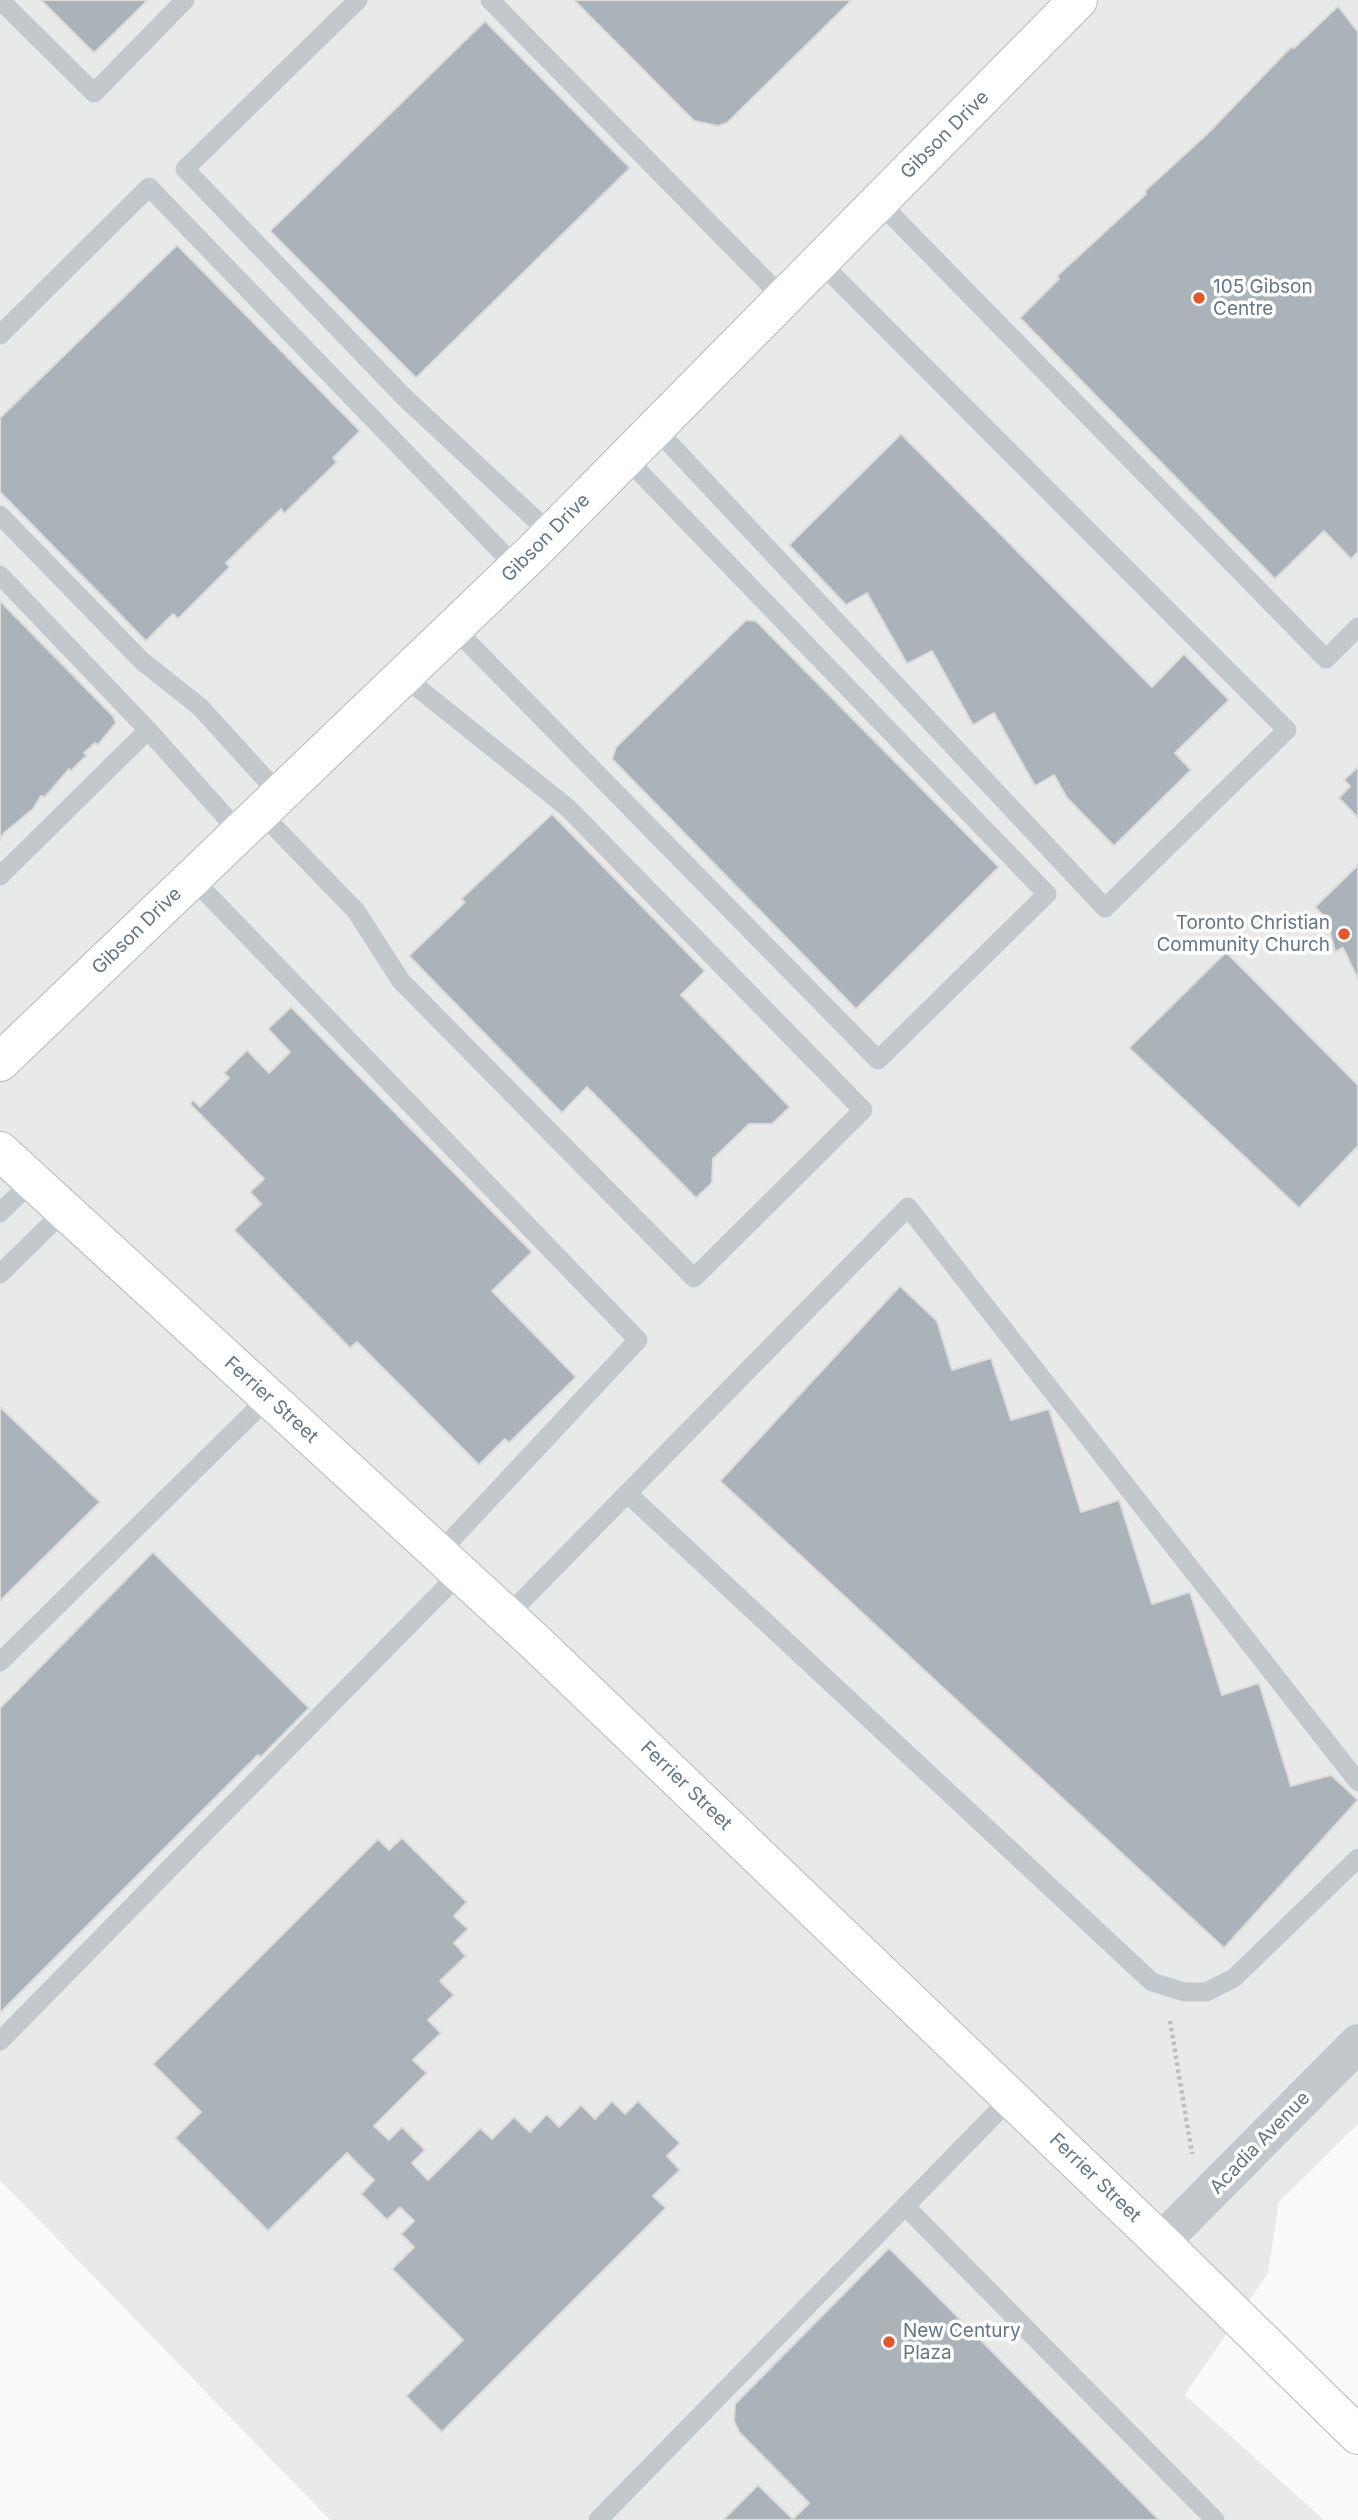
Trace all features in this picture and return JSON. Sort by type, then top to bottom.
[{"type":"main road","name":"Gibson Drive","points":[[0,1062],[517,568],[1078,0]]},
{"type":"main road","name":"Ferrier Street","points":[[0,1151],[507,1616],[1161,2242],[1358,2435]]},
{"type":"street","name":"Acadia Avenue","points":[[1161,2242],[1358,2043]]},
{"type":"lane","points":[[0,0],[94,93],[185,0]]},
{"type":"lane","points":[[358,0],[185,169],[403,396],[551,534]]},
{"type":"lane","points":[[490,0],[784,299]]},
{"type":"lane","points":[[0,335],[149,187],[517,568]]},
{"type":"lane","points":[[879,202],[1326,659],[1358,627]]},
{"type":"lane","points":[[655,428],[1105,908],[1287,730],[820,261]]},
{"type":"lane","points":[[454,628],[878,1060],[1037,904],[1046,894],[626,458]]},
{"type":"lane","points":[[0,515],[142,662],[200,707],[260,813]]},
{"type":"lane","points":[[0,575],[148,730],[260,813],[356,911],[401,981],[694,1278],[863,1110],[568,808],[403,676]]},
{"type":"lane","points":[[0,876],[148,730]]},
{"type":"lane","points":[[0,2041],[449,1563],[639,1340],[192,878]]},
{"type":"lane","points":[[0,1213],[32,1181]]},
{"type":"lane","points":[[507,1616],[908,1207],[1358,1782]]},
{"type":"lane","points":[[0,1274],[64,1211]]},
{"type":"lane","points":[[0,1662],[268,1398]]},
{"type":"lane","points":[[627,1493],[1152,1982],[1184,1992],[1206,1992],[1234,1978],[1358,1858]]},
{"type":"lane","points":[[598,2520],[1011,2098]]},
{"type":"lane","points":[[905,2206],[1215,2520]]},
{"type":"path","points":[[1164,1986],[1201,2203]]},
{"type":"shaded area","points":[[0,0],[1358,0],[1358,2124],[1279,2202],[1268,2273],[1185,2395],[1324,2520],[330,2520],[0,2180]]},
{"type":"building","points":[[41,0],[148,0],[94,53]]},
{"type":"building","points":[[574,0],[852,0],[727,123],[718,126],[694,121]]},
{"type":"building","name":"105 Gibson Centre","points":[[1338,6],[1358,32],[1358,552],[1351,559],[1324,531],[1275,579],[1020,318],[1059,279],[1057,276],[1146,194],[1145,191],[1207,134],[1291,47],[1294,48]]},
{"type":"building","points":[[485,21],[630,168],[416,378],[270,231]]},
{"type":"building","points":[[177,245],[360,431],[333,458],[337,462],[284,514],[281,509],[226,563],[230,567],[178,619],[173,614],[146,641],[0,492],[0,418]]},
{"type":"building","points":[[901,434],[1152,687],[1184,654],[1229,700],[1175,753],[1191,770],[1114,846],[1067,798],[1054,775],[1035,786],[994,713],[973,725],[932,651],[907,664],[867,593],[846,605],[789,545]]},
{"type":"building","points":[[0,601],[113,716],[116,723],[98,745],[95,743],[84,753],[87,755],[71,771],[69,769],[45,797],[41,796],[33,809],[4,833],[0,840]]},
{"type":"building","points":[[746,620],[756,621],[999,867],[856,1009],[612,759],[616,747]]},
{"type":"building","points":[[1358,767],[1358,818],[1339,798],[1350,786],[1344,780]]},
{"type":"building","points":[[552,814],[705,971],[681,995],[790,1107],[772,1124],[749,1124],[713,1159],[712,1183],[696,1198],[587,1087],[562,1113],[409,956],[465,902],[461,899]]},
{"type":"building","name":"Toronto Christian Community Church","points":[[1358,865],[1358,979],[1343,948],[1335,952],[1327,920],[1315,907]]},
{"type":"building","points":[[1226,952],[1358,1085],[1358,1146],[1299,1208],[1129,1048]]},
{"type":"building","points":[[291,1007],[532,1252],[492,1291],[576,1377],[509,1443],[505,1439],[479,1465],[357,1342],[350,1348],[234,1230],[261,1204],[250,1192],[264,1179],[190,1104],[193,1100],[200,1107],[229,1078],[224,1073],[247,1050],[269,1073],[290,1052],[268,1029]]},
{"type":"building","points":[[900,1286],[937,1321],[952,1370],[991,1358],[1011,1420],[1049,1409],[1081,1512],[1119,1500],[1152,1604],[1190,1592],[1222,1695],[1259,1683],[1291,1786],[1331,1775],[1358,1800],[1224,1948],[720,1481]]},
{"type":"building","points":[[0,1407],[100,1502],[0,1601]]},
{"type":"building","points":[[153,1552],[309,1708],[261,1757],[258,1755],[0,2013],[0,1708]]},
{"type":"building","points":[[402,1838],[467,1902],[454,1916],[468,1929],[454,1943],[466,1956],[440,1981],[454,1995],[428,2020],[441,2033],[413,2060],[427,2073],[374,2126],[389,2140],[402,2127],[425,2150],[412,2163],[428,2180],[480,2128],[492,2139],[514,2117],[530,2132],[547,2114],[559,2127],[581,2105],[595,2119],[612,2101],[625,2114],[638,2101],[680,2143],[667,2156],[680,2170],[653,2196],[666,2208],[442,2432],[406,2396],[463,2340],[392,2269],[414,2247],[401,2234],[414,2221],[400,2207],[387,2220],[361,2194],[374,2180],[347,2153],[268,2231],[175,2138],[201,2112],[153,2064],[378,1839],[389,1850]]},
{"type":"building","name":"New Century Plaza","points":[[889,2248],[1159,2520],[723,2520],[758,2485],[793,2519],[809,2503],[739,2432],[734,2421],[735,2404]]},
{"type":"place","name":"105 Gibson Centre","points":[[1199,298]]},
{"type":"place","name":"Toronto Christian Community Church","points":[[1344,934]]},
{"type":"place","name":"New Century Plaza","points":[[889,2342]]}]
